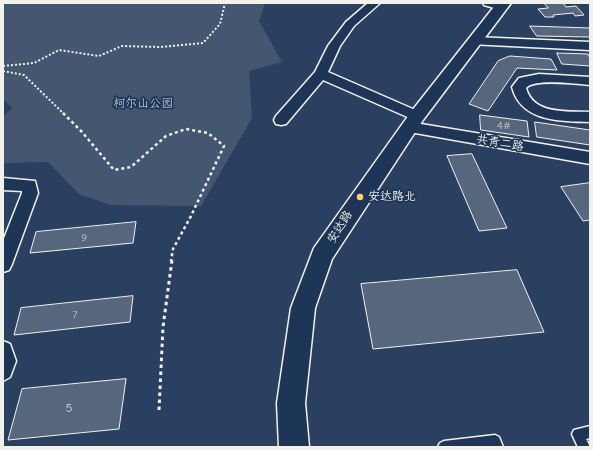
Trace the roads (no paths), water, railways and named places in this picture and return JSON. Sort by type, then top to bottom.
[{"type":"street","points":[[281,120],[321,74],[334,46],[350,24],[375,3]]},
{"type":"street","name":"安达路","points":[[294,447],[291,403],[303,308],[322,255],[413,121],[474,41],[498,4]]},
{"type":"street","points":[[474,41],[590,46]]},
{"type":"street","name":"共青二路","points":[[321,74],[413,121],[590,158]]},
{"type":"street","points":[[590,81],[539,78],[524,81],[519,87],[523,100],[535,110],[560,116],[590,117]]},
{"type":"street","points":[[3,184],[29,185],[30,193],[3,264]]},
{"type":"street","points":[[3,351],[6,361],[3,370]]},
{"type":"lane","points":[[584,447],[578,434],[590,432]]},
{"type":"lane","points":[[444,447],[495,441],[497,447]]},
{"type":"place","name":"安达路北","points":[[360,197]]},
{"type":"park label","name":"柯尔山公园","points":[[143,104]]}]
